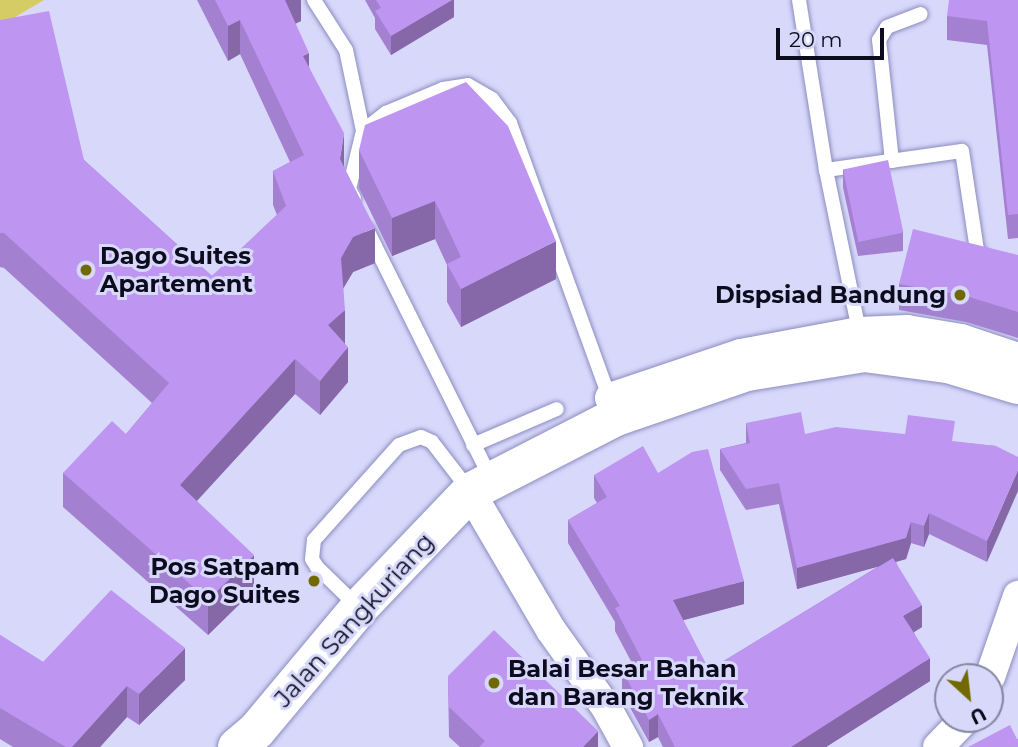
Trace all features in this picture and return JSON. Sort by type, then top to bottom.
[{"type":"street","points":[[861,343],[907,330],[961,339],[1018,358]]},
{"type":"street","name":"Jalan Sangkuriang","points":[[237,747],[257,730],[359,608],[480,485],[613,407],[861,343],[937,361],[1018,385]]},
{"type":"street","points":[[480,485],[551,630],[606,706],[628,747]]},
{"type":"street","points":[[995,663],[1018,596]]},
{"type":"street","points":[[938,747],[952,733]]},
{"type":"lane","points":[[314,0],[346,50],[363,131],[349,189],[473,445],[480,485]]},
{"type":"lane","points":[[799,0],[826,170],[861,343]]},
{"type":"lane","points":[[892,161],[878,40],[887,27],[921,14]]},
{"type":"lane","points":[[363,131],[386,113],[443,89],[468,85],[492,99],[510,123],[613,407]]},
{"type":"lane","points":[[826,170],[962,151],[976,250],[992,266],[1018,271]]},
{"type":"lane","points":[[473,445],[557,409]]},
{"type":"lane","points":[[359,608],[317,567],[312,559],[314,540],[399,445],[421,438],[432,442],[480,485]]},
{"type":"shaded area","points":[[0,0],[44,0],[0,26]]},
{"type":"building","name":"Dago Suites Apartement","points":[[215,0],[285,0],[309,53],[303,56],[344,133],[340,159],[375,228],[353,237],[341,258],[345,310],[328,325],[348,347],[320,381],[295,359],[180,485],[254,555],[208,600],[63,473],[112,421],[126,434],[169,383],[4,233],[0,233],[0,20],[49,11],[84,160],[212,276],[286,206],[273,171],[304,155],[240,20],[228,26]]},
{"type":"building","points":[[376,0],[452,0],[391,36],[375,11],[381,8]]},
{"type":"building","points":[[949,0],[1018,0],[1018,214],[1008,215],[987,21],[947,16]]},
{"type":"building","points":[[466,82],[508,126],[556,241],[461,289],[447,264],[461,257],[435,201],[392,218],[359,150],[365,125]]},
{"type":"building","name":"Dispsiad Bandung","points":[[888,160],[903,232],[858,242],[843,170]]},
{"type":"building","points":[[913,229],[1018,255],[1018,312],[966,296],[899,284]]},
{"type":"building","points":[[801,412],[805,434],[836,427],[905,434],[908,415],[955,421],[952,441],[996,446],[1018,457],[1018,470],[987,541],[929,513],[924,526],[911,522],[906,538],[797,568],[779,483],[746,489],[720,449],[750,443],[746,423]]},
{"type":"building","points":[[643,446],[658,473],[692,452],[708,449],[744,581],[673,600],[709,670],[893,558],[922,605],[903,616],[930,658],[791,747],[675,747],[658,714],[649,720],[622,670],[642,660],[615,608],[620,606],[568,520],[607,497],[594,475]]},
{"type":"building","points":[[111,590],[185,648],[139,694],[127,686],[72,747],[66,747],[0,708],[0,635],[43,662]]},
{"type":"building","points":[[494,630],[598,731],[583,747],[479,747],[485,741],[449,707],[448,676]]},
{"type":"building","points":[[1010,725],[1018,739],[1018,747],[968,747],[995,733],[1004,733],[1004,728]]},
{"type":"place","name":"Dago Suites Apartement","points":[[86,270]]},
{"type":"place","name":"Dispsiad Bandung","points":[[960,295]]},
{"type":"place","name":"Pos Satpam Dago Suites","points":[[314,581]]},
{"type":"place","name":"Balai Besar Bahan dan Barang Teknik","points":[[494,683]]}]
